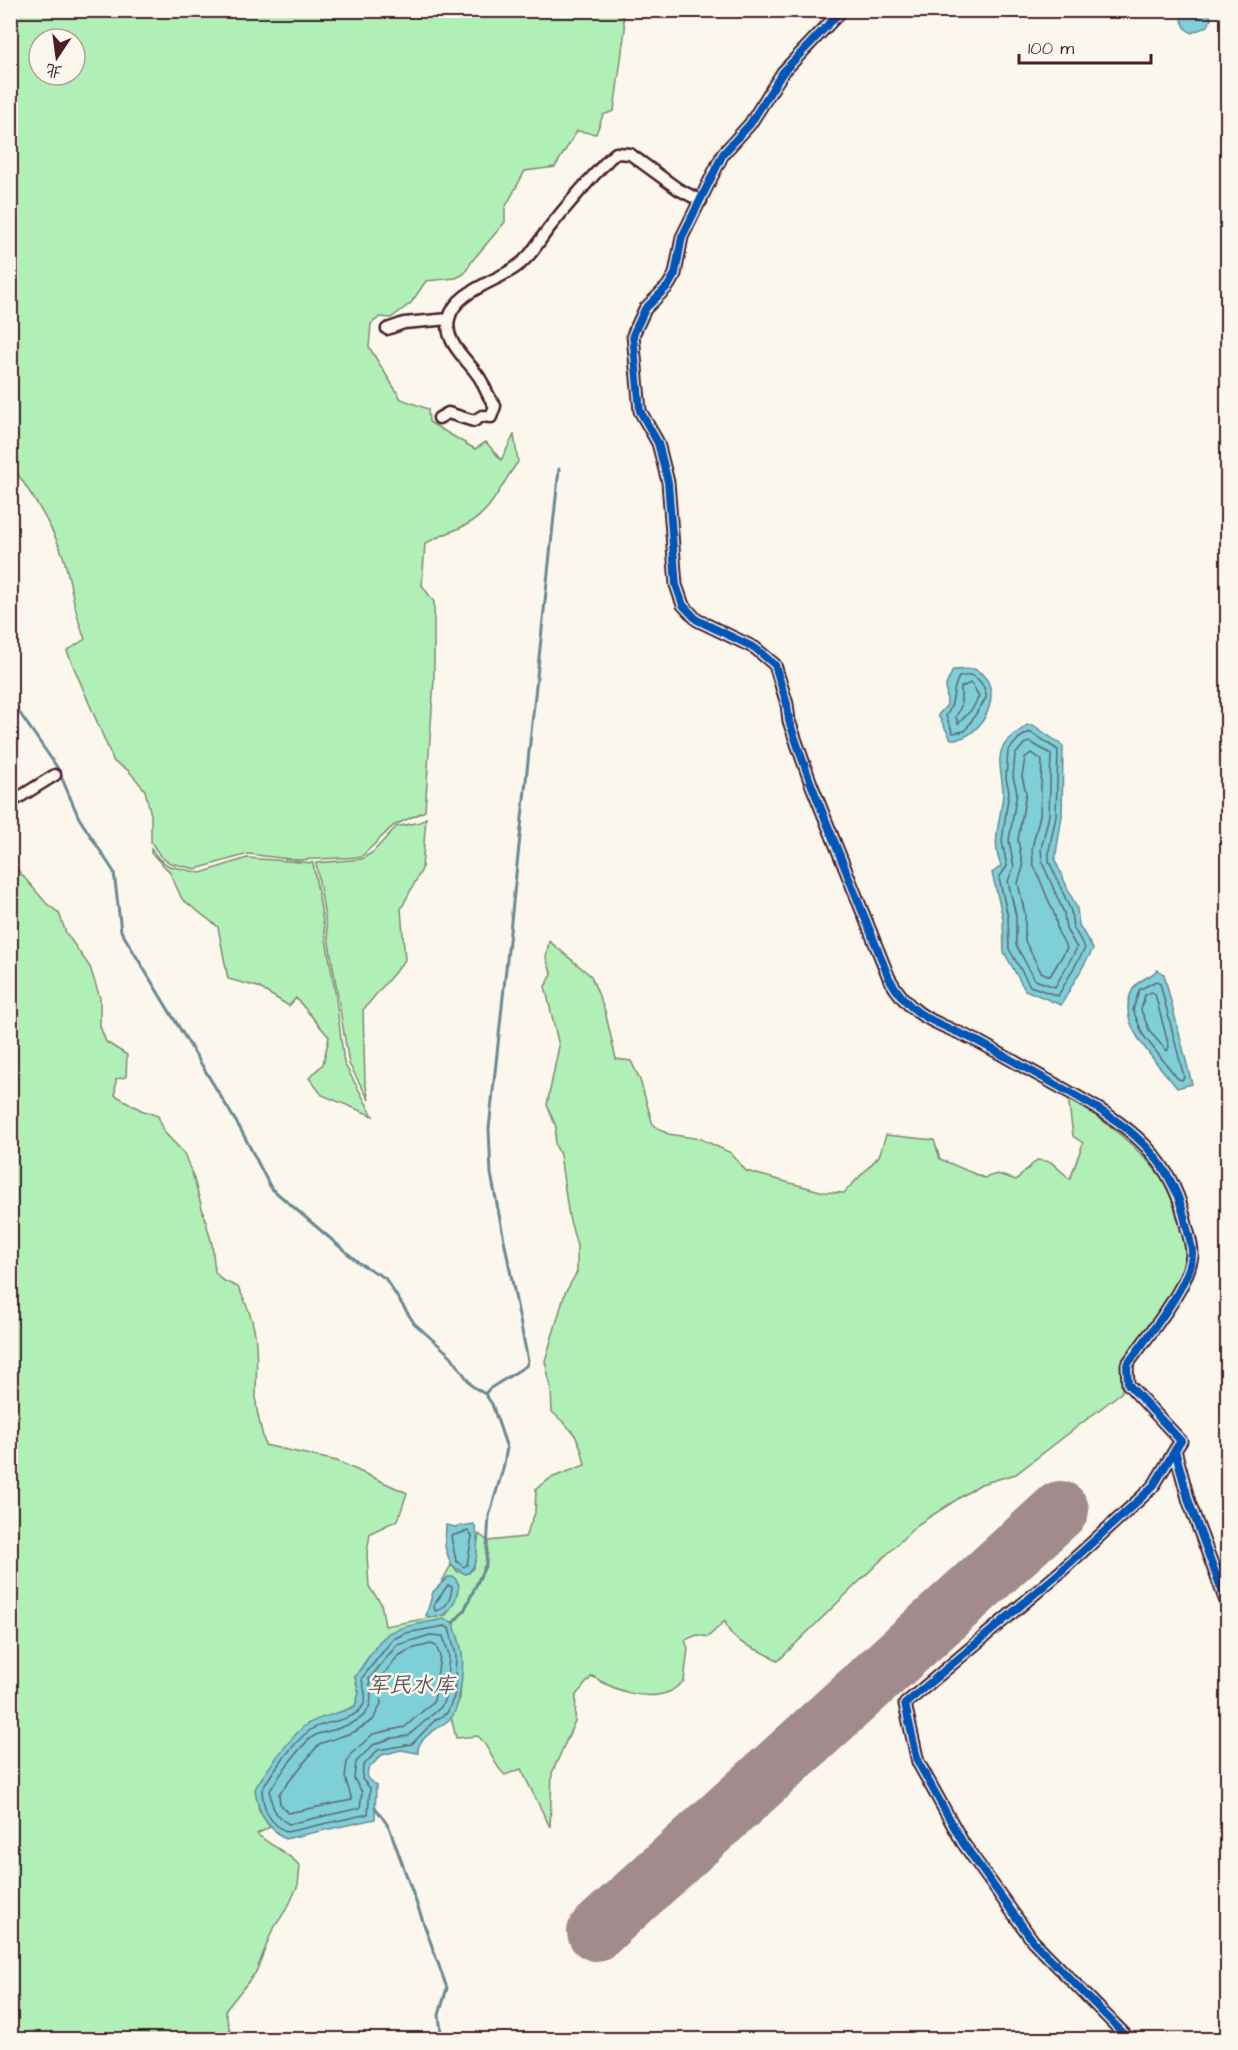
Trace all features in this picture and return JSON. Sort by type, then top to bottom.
[{"type":"street","points":[[842,10],[783,72],[750,124],[723,154],[682,237],[675,274],[668,286],[645,309],[633,335],[640,411],[658,443],[666,472],[675,545],[676,585],[683,605],[697,620],[755,648],[775,666],[788,704],[789,721],[810,781],[889,978],[898,995],[928,1021],[978,1042],[1113,1117],[1135,1133],[1153,1153],[1173,1183],[1182,1209],[1192,1254],[1177,1291],[1127,1365],[1127,1374],[1133,1390],[1181,1441],[1154,1485],[1142,1497],[1059,1573],[905,1704],[918,1762],[963,1843],[1033,1941],[1130,2040]]},
{"type":"street","points":[[438,418],[448,413],[474,422],[482,416],[491,417],[495,406],[484,392],[482,383],[452,342],[449,319],[453,309],[463,297],[502,278],[528,258],[571,202],[616,153],[630,154],[678,189],[701,201]]},
{"type":"street","points":[[387,329],[404,323],[449,319]]},
{"type":"street","points":[[10,802],[55,775]]},
{"type":"street","points":[[1175,1450],[1189,1502],[1227,1607]]},
{"type":"green space","points":[[10,11],[622,11],[625,29],[614,111],[603,115],[596,134],[577,131],[555,167],[525,171],[505,208],[505,222],[464,274],[456,278],[426,281],[411,303],[391,318],[380,317],[371,324],[369,347],[401,399],[428,409],[429,422],[475,449],[486,442],[501,460],[514,435],[518,462],[484,512],[462,527],[425,544],[422,585],[434,602],[434,680],[425,811],[393,826],[361,857],[297,860],[248,854],[196,869],[170,863],[161,857],[151,842],[151,815],[145,790],[128,770],[114,762],[67,651],[85,639],[62,553],[32,496],[11,464]]},
{"type":"green space","points":[[426,818],[422,869],[401,909],[405,960],[363,1010],[365,1082],[369,1100],[349,1064],[316,863],[362,859],[373,852],[396,827],[420,822]]},
{"type":"green space","points":[[151,849],[169,866],[201,873],[247,858],[313,863],[335,991],[344,1063],[373,1116],[322,1095],[309,1078],[323,1064],[329,1037],[296,998],[289,1006],[258,987],[228,979],[218,927],[182,899],[169,871],[151,853]]},
{"type":"green space","points":[[10,861],[47,904],[59,913],[66,933],[90,967],[100,998],[100,1026],[106,1042],[127,1055],[126,1077],[116,1079],[115,1095],[141,1110],[158,1116],[165,1133],[184,1153],[193,1176],[212,1244],[215,1272],[222,1280],[238,1287],[251,1317],[257,1355],[256,1405],[265,1445],[337,1461],[407,1493],[398,1520],[370,1533],[367,1554],[369,1587],[381,1603],[385,1626],[446,1615],[450,1609],[448,1577],[441,1583],[451,1565],[458,1572],[469,1573],[473,1568],[479,1534],[488,1541],[525,1537],[535,1513],[536,1489],[551,1478],[585,1465],[578,1441],[552,1412],[551,1389],[545,1361],[565,1293],[577,1272],[577,1246],[569,1217],[560,1155],[555,1144],[556,1127],[547,1105],[559,1046],[545,986],[552,975],[546,958],[549,941],[591,976],[605,1011],[616,1059],[631,1061],[640,1080],[653,1125],[668,1134],[701,1139],[731,1153],[746,1171],[824,1192],[844,1193],[879,1156],[886,1135],[934,1140],[940,1159],[984,1178],[997,1174],[1016,1180],[1037,1160],[1051,1162],[1070,1179],[1083,1143],[1073,1136],[1068,1096],[1116,1131],[1161,1177],[1176,1202],[1185,1230],[1185,1258],[1174,1288],[1128,1356],[1122,1371],[1122,1392],[1016,1474],[981,1484],[917,1525],[778,1661],[739,1641],[728,1630],[725,1621],[708,1637],[697,1635],[685,1640],[688,1648],[684,1681],[669,1692],[649,1696],[628,1693],[592,1676],[576,1695],[575,1721],[552,1773],[550,1827],[521,1769],[505,1775],[478,1736],[456,1738],[451,1717],[460,1698],[462,1654],[453,1622],[415,1626],[387,1637],[378,1644],[355,1677],[359,1693],[355,1706],[335,1716],[307,1724],[256,1788],[259,1811],[270,1827],[257,1834],[300,1866],[298,1885],[289,1905],[272,1931],[256,1972],[225,2011],[231,2035],[227,2040],[11,2039]]},
{"type":"water","points":[[1184,11],[1209,11],[1211,19],[1208,26],[1192,33],[1186,29],[1181,19]]},
{"type":"water","points":[[974,669],[985,677],[990,687],[991,699],[988,711],[973,732],[962,738],[951,739],[938,715],[947,705],[946,685],[953,670]]},
{"type":"water","points":[[1027,725],[1033,725],[1063,746],[1062,816],[1055,860],[1077,909],[1079,925],[1093,949],[1061,1005],[1025,990],[1004,952],[1003,918],[992,873],[1001,866],[997,838],[1003,792],[1001,752],[1008,741]]},
{"type":"water","points":[[1157,970],[1164,974],[1192,1084],[1177,1088],[1149,1054],[1132,1027],[1128,1013],[1129,999],[1135,986]]},
{"type":"water","points":[[474,1524],[477,1536],[476,1559],[470,1571],[465,1574],[451,1565],[445,1547],[446,1525],[455,1527]]},
{"type":"water","points":[[448,1577],[454,1577],[459,1585],[450,1610],[440,1616],[426,1616],[433,1592]]},
{"type":"water","name":"军民水库","points":[[443,1619],[453,1622],[462,1654],[461,1687],[457,1706],[451,1718],[421,1742],[418,1753],[401,1750],[382,1755],[368,1769],[367,1778],[376,1785],[375,1819],[285,1839],[272,1829],[264,1818],[256,1797],[255,1789],[272,1764],[306,1725],[355,1706],[359,1693],[355,1677],[379,1642],[389,1633],[404,1627]]},
{"type":"waterway","points":[[485,1394],[489,1389],[526,1366],[528,1361],[491,1174],[489,1129],[559,469]]},
{"type":"waterway","points":[[10,699],[57,767],[79,818],[114,872],[121,931],[241,1130],[271,1188],[359,1263],[385,1278],[414,1323],[451,1356],[472,1386],[485,1394],[492,1404],[507,1448],[489,1516],[486,1564],[464,1611],[453,1623]]},
{"type":"waterway","points":[[375,1807],[389,1827],[447,1988],[439,2015],[442,2040]]},
{"type":"runway","points":[[596,1932],[1060,1510]]},
{"type":"cycle path","points":[[842,10],[783,72],[750,124],[723,154],[682,237],[675,274],[668,286],[645,309],[633,335],[640,411],[658,443],[668,482],[676,585],[683,605],[697,620],[755,648],[775,665],[787,704],[789,721],[810,781],[889,978],[898,992],[917,1012],[928,1019],[979,1042],[1096,1107],[1135,1136],[1166,1172],[1177,1194],[1190,1238],[1192,1256],[1189,1270],[1175,1298],[1127,1365],[1128,1384],[1181,1441],[1175,1450],[1189,1502],[1228,1607]]},
{"type":"cycle path","points":[[1130,2040],[1033,1941],[963,1843],[918,1762],[905,1704],[1059,1573],[1142,1497],[1154,1485],[1175,1450]]}]
